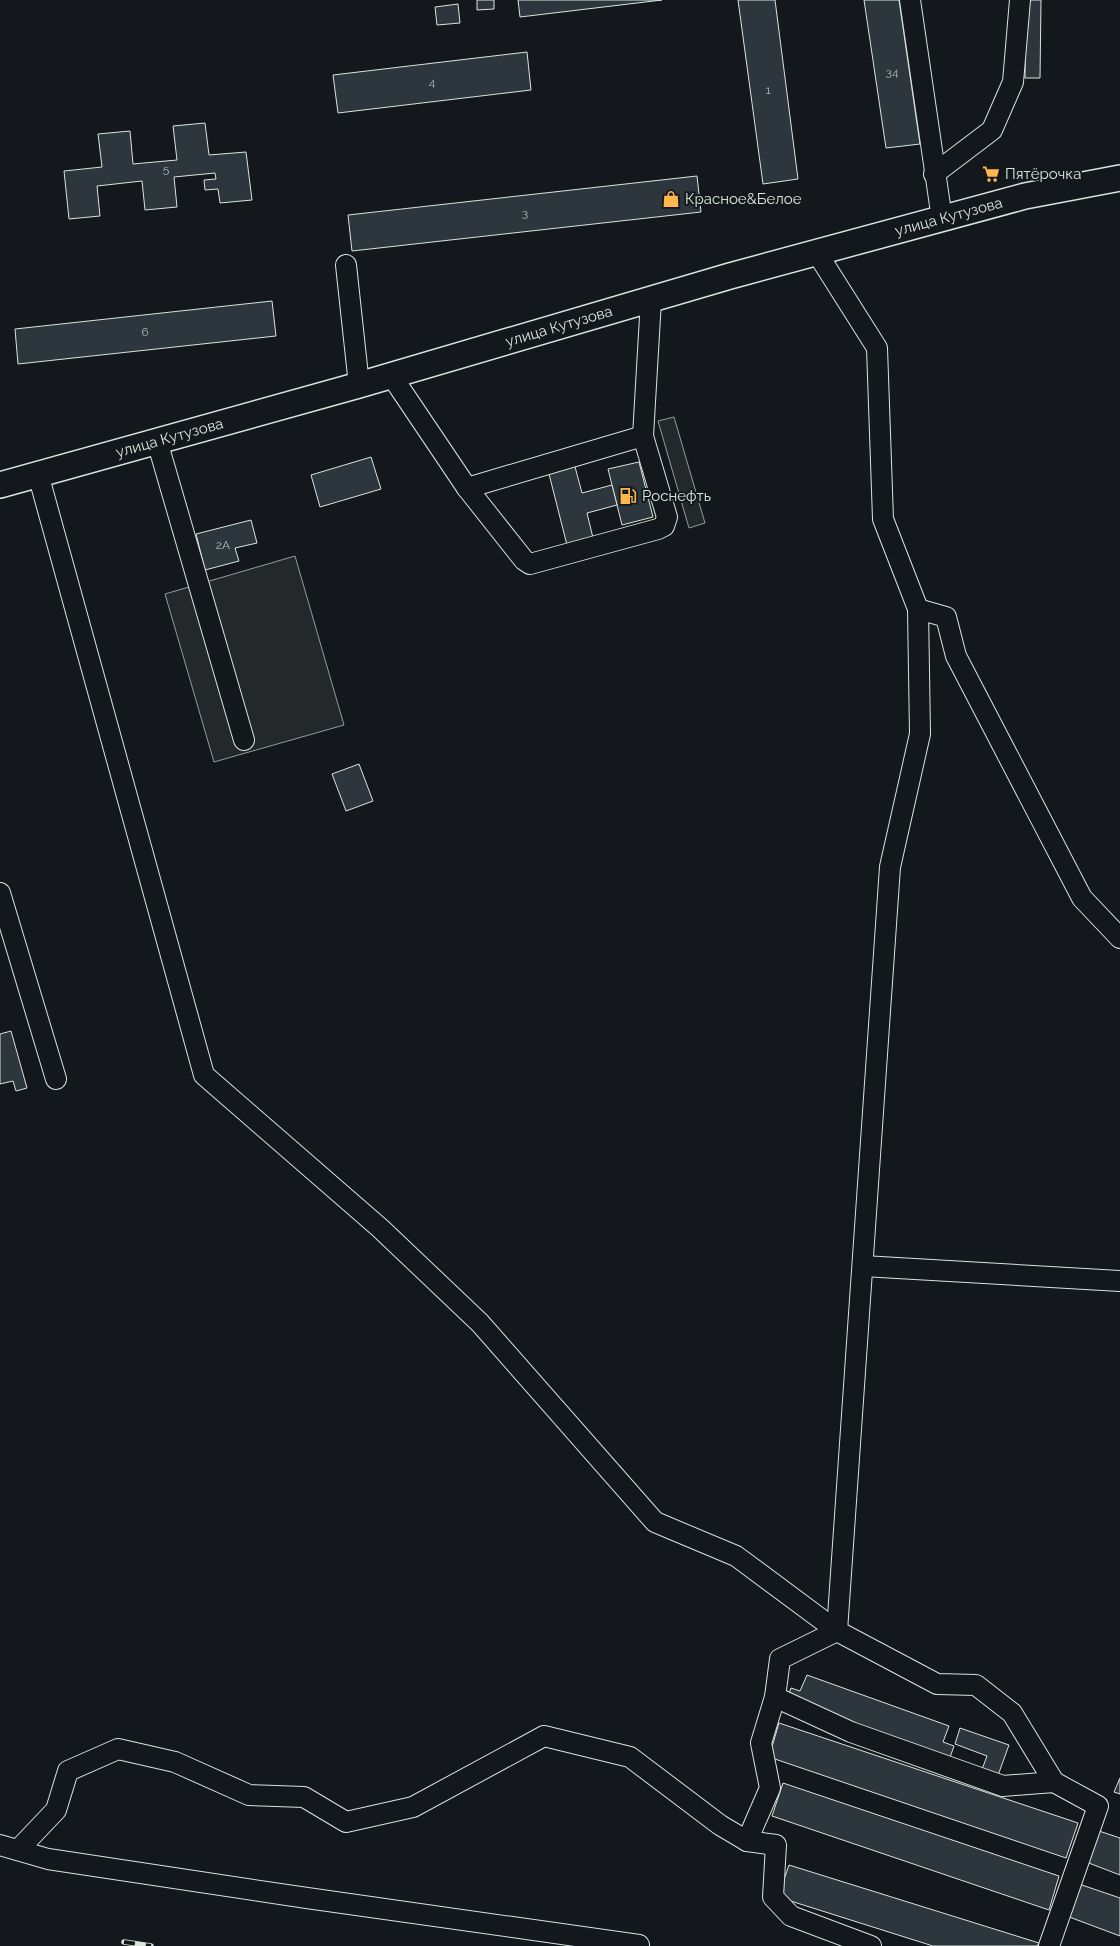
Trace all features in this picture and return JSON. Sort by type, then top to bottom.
[{"type":"main road","name":"улица Кутузова","points":[[0,485],[359,385],[730,276],[817,254],[1025,196],[1120,178]]},
{"type":"street","points":[[910,0],[942,219]]},
{"type":"street","points":[[934,174],[992,130],[1013,82],[1020,0]]},
{"type":"street","points":[[817,254],[877,348],[883,519],[918,610],[920,734],[890,867],[837,1631]]},
{"type":"street","points":[[346,265],[359,385]]},
{"type":"street","points":[[391,375],[467,488],[524,560],[530,564],[658,529],[664,526],[667,517],[643,436],[651,300]]},
{"type":"street","points":[[467,488],[643,436]]},
{"type":"street","points":[[157,441],[244,740]]},
{"type":"street","points":[[38,474],[204,1075],[380,1228],[480,1323],[655,1522],[736,1556],[837,1631],[936,1684],[976,1685],[1012,1713],[1054,1782],[1098,1806],[1048,1946]]},
{"type":"street","points":[[918,610],[946,617],[956,656],[1082,898],[1117,933]]},
{"type":"street","points":[[0,893],[56,1079]]},
{"type":"street","points":[[863,1266],[1120,1281]]},
{"type":"street","points":[[747,1841],[770,1788],[762,1743],[775,1697],[780,1659],[837,1631]]},
{"type":"street","points":[[775,1697],[851,1732],[1003,1786],[1054,1782]]},
{"type":"street","points":[[9,1848],[56,1810],[68,1771],[118,1749],[175,1762],[248,1795],[304,1797],[346,1822],[413,1808],[544,1736],[630,1757],[720,1825],[747,1841],[776,1845],[773,1897],[791,1916],[871,1946]]},
{"type":"street","points":[[9,1848],[48,1859],[278,1894],[639,1945]]},
{"type":"shaded area","points":[[674,417],[705,523],[689,528],[658,421]]},
{"type":"shaded area","points":[[295,556],[344,725],[214,762],[165,594]]},
{"type":"building","points":[[477,0],[494,0],[494,9],[477,10]]},
{"type":"building","points":[[518,0],[662,0],[520,17]]},
{"type":"building","points":[[738,0],[775,0],[798,179],[763,184]]},
{"type":"building","points":[[864,0],[899,0],[920,144],[886,148]]},
{"type":"building","points":[[1026,0],[1041,0],[1040,78],[1025,78]]},
{"type":"building","points":[[458,4],[460,23],[437,25],[435,7]]},
{"type":"building","points":[[527,52],[531,90],[338,113],[333,75]]},
{"type":"building","points":[[205,123],[209,155],[246,152],[252,200],[220,203],[218,189],[205,190],[204,180],[216,179],[215,173],[174,177],[177,207],[145,210],[142,181],[97,186],[100,216],[69,219],[64,171],[102,167],[98,134],[130,131],[133,164],[177,160],[173,126]]},
{"type":"building","points":[[697,176],[701,212],[352,251],[348,215]]},
{"type":"building","points":[[272,301],[276,336],[18,364],[15,329]]},
{"type":"building","points":[[371,457],[381,489],[320,507],[311,475]]},
{"type":"building","points":[[639,462],[653,517],[622,525],[608,469]]},
{"type":"building","points":[[574,463],[582,493],[612,485],[617,505],[587,513],[594,542],[568,549],[548,470]]},
{"type":"building","points":[[251,520],[257,543],[235,548],[239,561],[205,570],[196,534]]},
{"type":"building","points":[[359,764],[373,801],[346,811],[332,774]]},
{"type":"building","points":[[11,1031],[27,1088],[16,1091],[13,1081],[0,1084],[0,1034]]},
{"type":"building","points":[[807,1675],[949,1726],[943,1742],[954,1746],[948,1763],[784,1707],[791,1688],[800,1691]]},
{"type":"building","points":[[779,1723],[1078,1823],[1066,1858],[769,1757]]},
{"type":"building","points":[[960,1728],[1009,1745],[997,1778],[981,1772],[987,1756],[955,1744]]},
{"type":"building","points":[[1120,1778],[1120,1794],[1114,1792]]},
{"type":"building","points":[[783,1783],[1059,1876],[1049,1910],[772,1816]]},
{"type":"building","points":[[1093,1829],[1120,1838],[1120,1875],[1081,1860]]},
{"type":"building","points":[[789,1865],[1039,1943],[1037,1946],[933,1946],[778,1897]]},
{"type":"building","points":[[1076,1883],[1120,1898],[1120,1936],[1064,1915]]},
{"type":"railway","points":[[124,1942],[151,1946]]},
{"type":"place","name":"Пятёрочка","points":[[991,174]]},
{"type":"place","name":"Красное&Белое","points":[[671,199]]},
{"type":"place","name":"Роснефть","points":[[628,496]]}]
